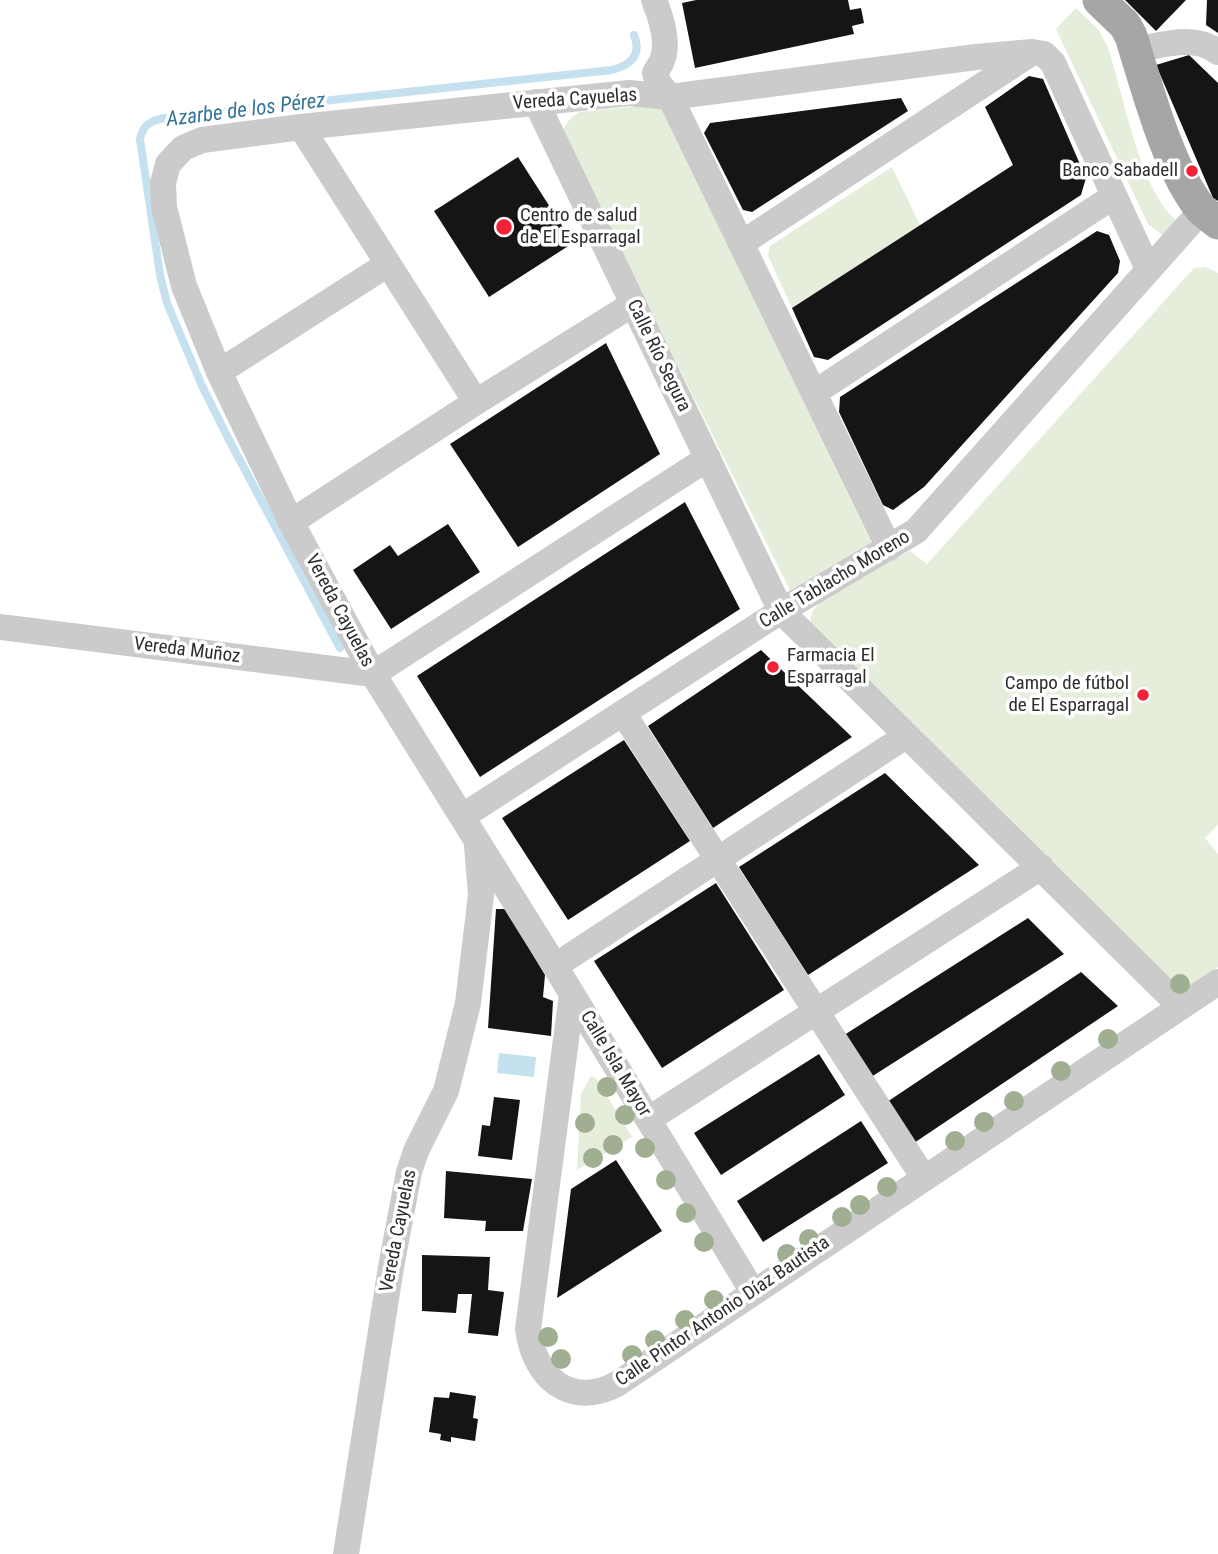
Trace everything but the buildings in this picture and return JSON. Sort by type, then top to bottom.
[{"type":"main road","points":[[1099,0],[1125,25],[1169,150],[1184,183],[1210,216]]},
{"type":"street","points":[[654,0],[664,47],[661,63],[655,73],[659,84],[670,97],[890,548]]},
{"type":"street","points":[[1135,50],[1206,46],[1218,74]]},
{"type":"street","points":[[742,243],[1032,52],[1044,54],[1053,63],[1149,269]]},
{"type":"street","name":"Vereda Cayuelas","points":[[346,1554],[391,1268],[409,1172],[446,1091],[468,1003],[481,895],[481,870],[469,827],[373,674],[292,522],[201,332],[172,245],[164,207],[163,183],[168,164],[183,148],[202,140],[301,127],[629,93],[670,97],[1032,52]]},
{"type":"street","name":"Calle Río Segura","points":[[536,102],[781,611],[1181,1007]]},
{"type":"street","points":[[301,127],[476,402]]},
{"type":"street","points":[[814,393],[1114,196]]},
{"type":"street","name":"Calle Tablacho Moreno","points":[[469,827],[623,713],[781,611],[916,531],[1149,269],[1210,216]]},
{"type":"street","points":[[219,372],[388,264]]},
{"type":"street","points":[[292,522],[633,304]]},
{"type":"street","points":[[373,674],[708,458]]},
{"type":"street","name":"Vereda Muñoz","points":[[0,627],[373,674]]},
{"type":"street","points":[[623,713],[924,1178]]},
{"type":"street","points":[[555,966],[906,736]]},
{"type":"street","name":"Calle Isla Mayor","points":[[469,827],[753,1292]]},
{"type":"street","points":[[649,1119],[1041,867]]},
{"type":"street","name":"Calle Pintor Antonio Díaz Bautista","points":[[572,994],[528,1329],[530,1347],[546,1374],[566,1389],[588,1394],[603,1391],[1218,982]]},
{"type":"green space","points":[[1076,8],[1098,29],[1107,45],[1142,163],[1163,205],[1176,220],[1162,235],[1148,224],[1056,29]]},
{"type":"green space","points":[[649,105],[661,108],[666,116],[871,542],[790,590],[563,136],[568,122],[580,112]]},
{"type":"green space","points":[[892,167],[920,225],[792,308],[768,256],[770,246]]},
{"type":"green space","points":[[1205,267],[1218,273],[1218,825],[1205,838],[1218,854],[1218,967],[1184,991],[814,635],[811,621],[812,613],[828,597],[910,551],[927,564],[1194,268]]},
{"type":"green space","points":[[591,1076],[596,1078],[632,1137],[577,1170],[581,1094]]},
{"type":"water","points":[[499,1053],[536,1057],[534,1077],[497,1073]]},
{"type":"waterway","name":"Azarbe de los Pérez","points":[[340,648],[228,438],[202,386],[167,303],[160,275],[140,139],[143,130],[151,122],[164,118],[612,70],[625,65],[636,54],[634,35]]},
{"type":"place","name":"Banco Sabadell","points":[[1192,171]]},
{"type":"place","name":"Centro de salud de El Esparragal","points":[[504,227]]},
{"type":"place","name":"Farmacia El Esparragal","points":[[773,667]]},
{"type":"place","name":"Campo de fútbol de El Esparragal","points":[[1143,695]]}]
